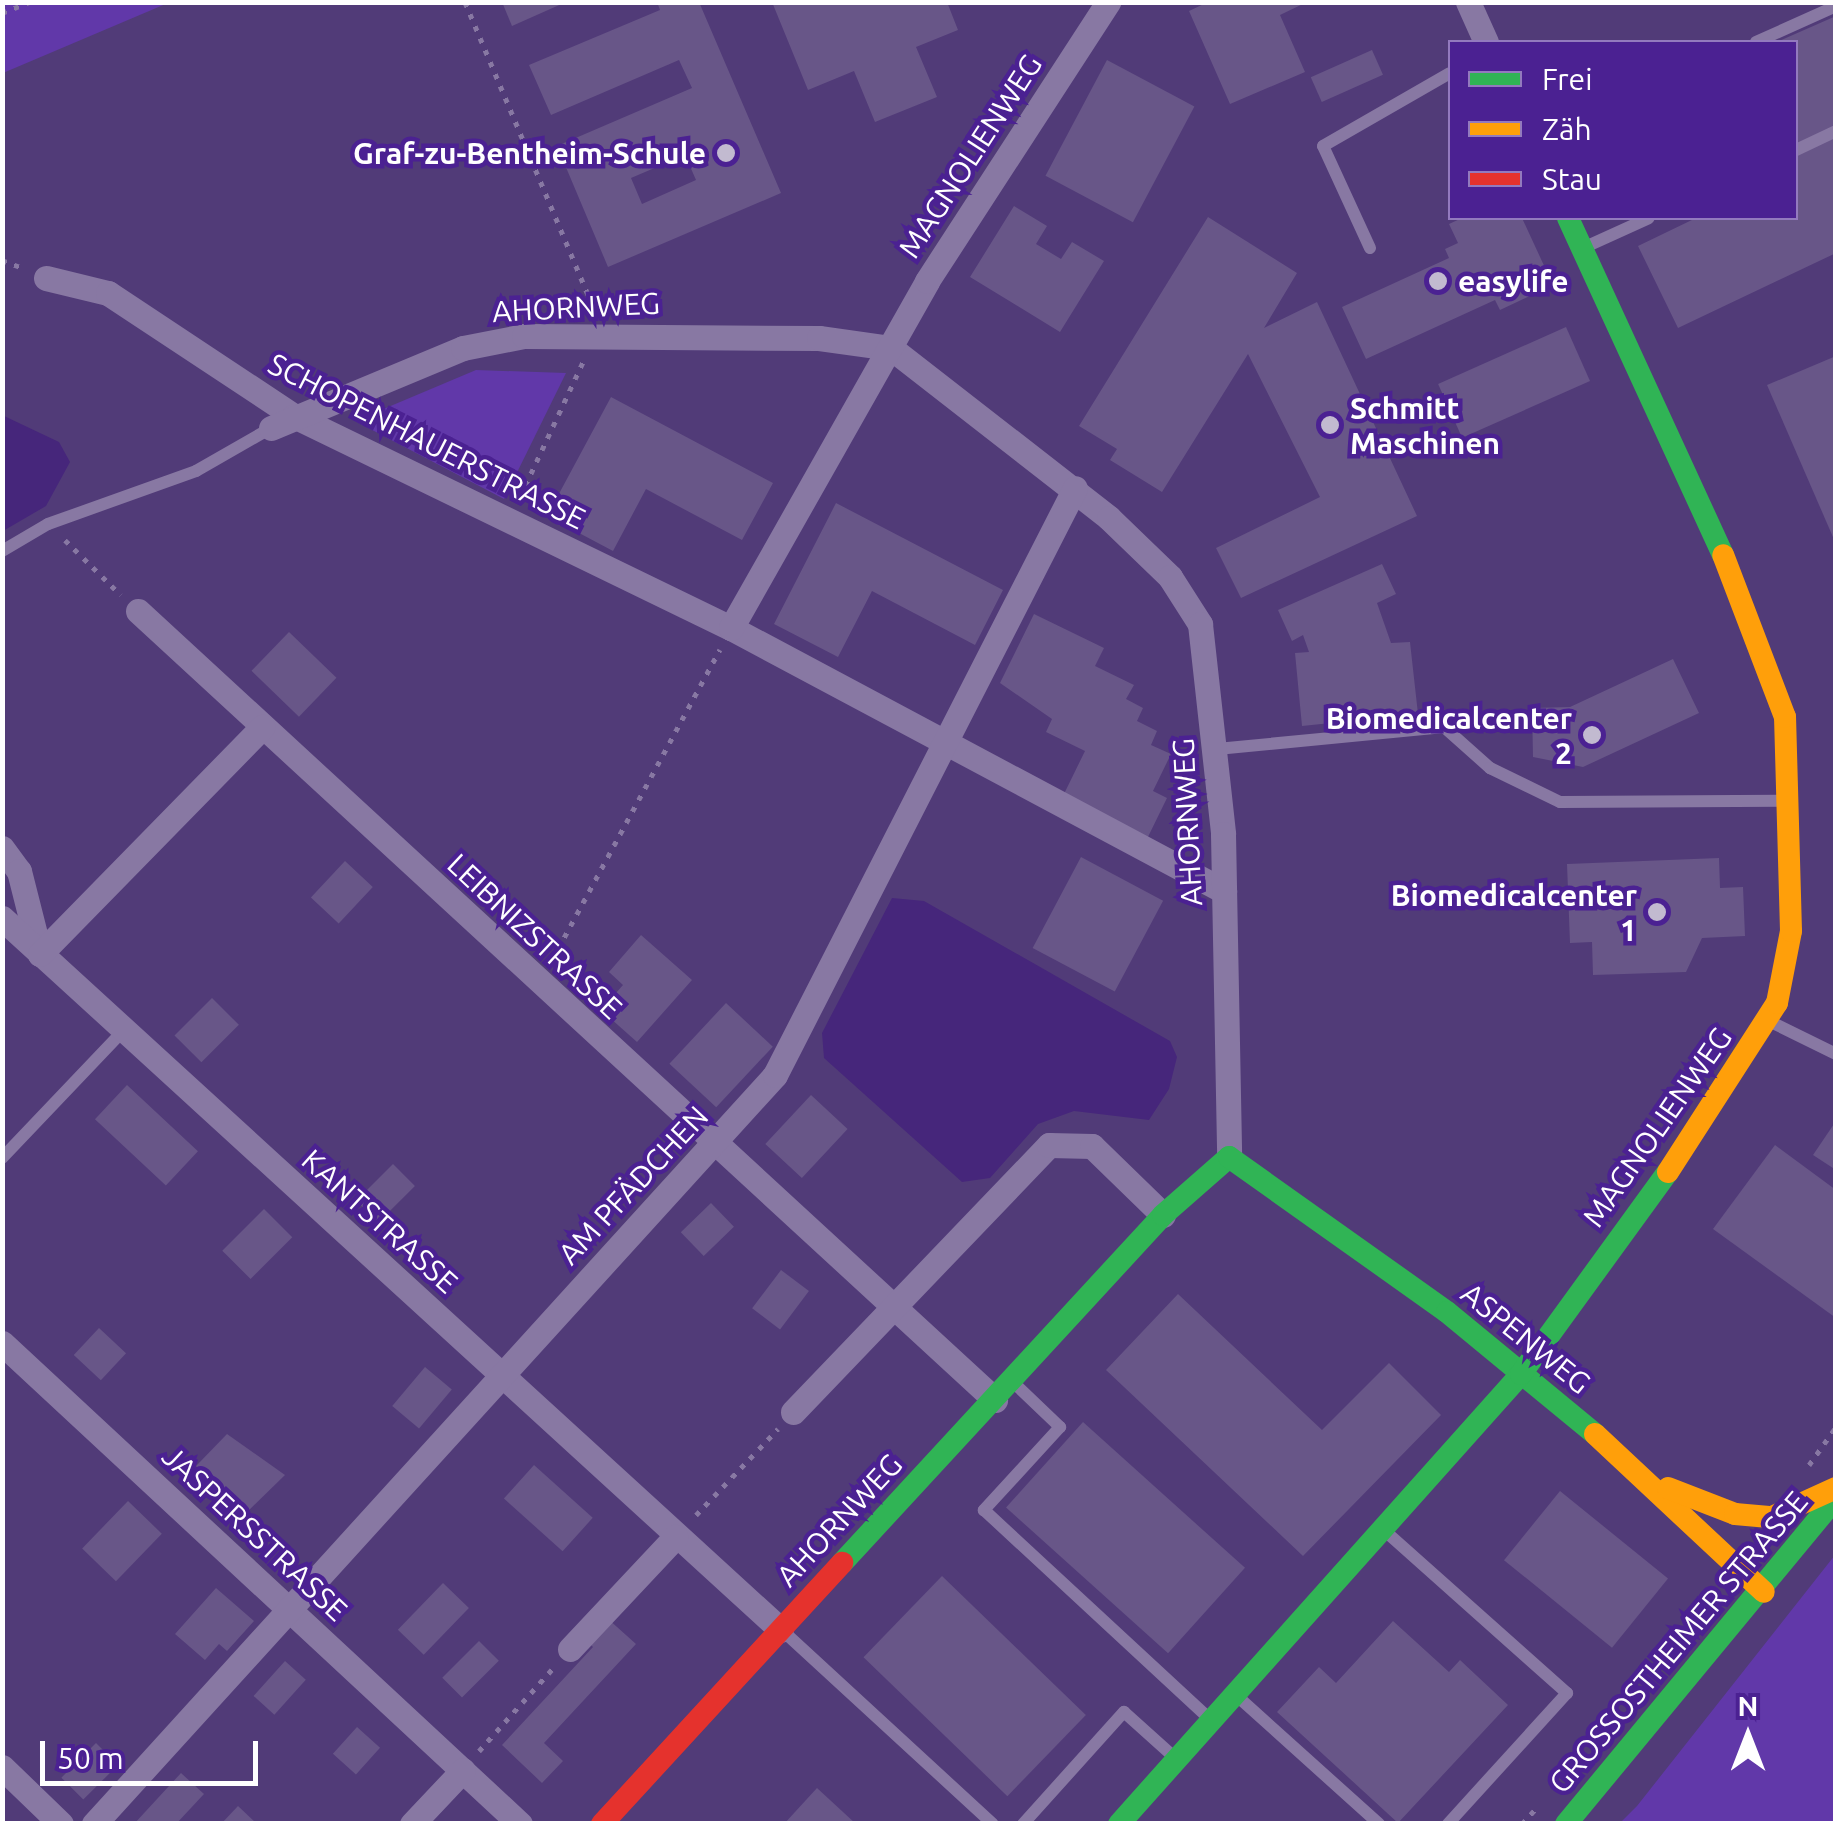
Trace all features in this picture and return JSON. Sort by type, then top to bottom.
[{"type":"street","name":"MAGNOLIENWEG","points":[[891,348],[1108,2]]},
{"type":"street","points":[[1468,2],[1485,40]]},
{"type":"street","name":"MAGNOLIENWEG","points":[[1118,1824],[1214,1722],[1521,1374],[1768,1020],[1791,931],[1785,717],[1760,635],[1569,220]]},
{"type":"street","name":"SCHOPENHAUERSTRASSE","points":[[46,278],[108,292],[294,416],[731,628],[1224,891]]},
{"type":"street","name":"AHORNWEG","points":[[271,428],[463,348],[597,332],[891,348],[1074,488],[1170,578],[1200,624],[1217,750],[1229,1157],[1163,1214],[602,1824]]},
{"type":"street","points":[[731,628],[891,348]]},
{"type":"street","name":"AM PFÄDCHEN","points":[[94,1824],[294,1614],[499,1373],[716,1148],[775,1075],[1074,488]]},
{"type":"street","name":"LEIBNIZSTRASSE","points":[[138,612],[888,1308],[1004,1391]]},
{"type":"street","points":[[40,954],[262,727]]},
{"type":"street","points":[[2,848],[19,872],[40,954]]},
{"type":"street","name":"KANTSTRASSE","points":[[4,921],[781,1630]]},
{"type":"street","points":[[794,1412],[888,1308],[1048,1144],[1092,1146],[1163,1214]]},
{"type":"street","name":"ASPENWEG","points":[[1229,1157],[1521,1374],[1657,1484],[1764,1592]]},
{"type":"street","name":"JASPERSSTRASSE","points":[[2,1343],[520,1824]]},
{"type":"street","points":[[1657,1484],[1736,1514],[1772,1518],[1836,1488]]},
{"type":"street","name":"GROSSOSTHEIMER STRASSE","points":[[1566,1824],[1764,1592],[1836,1498]]},
{"type":"street","points":[[570,1649],[675,1537]]},
{"type":"street","points":[[2,1767],[61,1824]]},
{"type":"street","points":[[412,1824],[463,1770]]},
{"type":"lane","points":[[1760,40],[1836,6]]},
{"type":"lane","points":[[1370,248],[1323,146],[1448,73]]},
{"type":"lane","points":[[1798,149],[1836,131]]},
{"type":"lane","points":[[1583,248],[1645,220]]},
{"type":"lane","points":[[2,552],[48,524],[196,472],[271,428]]},
{"type":"lane","points":[[1217,750],[1444,726],[1490,768],[1560,802],[1787,801]]},
{"type":"lane","points":[[1768,1020],[1836,1054]]},
{"type":"lane","points":[[2,1158],[124,1030]]},
{"type":"lane","points":[[1004,1391],[1060,1426],[984,1510],[1214,1722]]},
{"type":"lane","points":[[1385,1530],[1566,1693],[1448,1824]]},
{"type":"lane","points":[[781,1630],[993,1824]]},
{"type":"lane","points":[[1237,1696],[1379,1824]]},
{"type":"lane","points":[[1023,1824],[1124,1712],[1178,1760]]},
{"type":"path","points":[[2,13],[29,2]]},
{"type":"path","points":[[465,2],[592,293],[597,332],[508,522]]},
{"type":"path","points":[[48,524],[138,612]]},
{"type":"path","points":[[538,982],[731,628]]},
{"type":"path","points":[[675,1537],[794,1412]]},
{"type":"path","points":[[463,1770],[570,1649]]},
{"type":"shaded area","points":[[3,2],[168,2],[168,3],[3,73]]},
{"type":"shaded area","points":[[476,370],[566,373],[504,499],[355,421]]},
{"type":"shaded area","points":[[2,415],[59,442],[70,462],[46,506],[3,531]]},
{"type":"shaded area","points":[[892,898],[924,901],[1170,1041],[1177,1057],[1169,1089],[1149,1120],[1074,1111],[1038,1124],[990,1178],[962,1182],[824,1058],[822,1033]]},
{"type":"shaded area","points":[[1835,1555],[1835,1823],[1620,1823],[1637,1806]]},
{"type":"building","points":[[502,2],[566,2],[512,26]]},
{"type":"building","points":[[657,2],[699,2],[781,193],[608,267],[557,146],[692,88],[679,60],[551,115],[529,65],[660,10]],"holes":[[[685,155],[696,180],[642,204],[631,178]]]},
{"type":"building","points":[[772,2],[947,2],[958,30],[916,47],[937,97],[875,122],[854,71],[808,90]]},
{"type":"building","points":[[1208,2],[1307,2],[1280,15],[1305,72],[1230,104],[1189,11]]},
{"type":"building","points":[[1836,16],[1836,126],[1798,144],[1798,40],[1782,40]]},
{"type":"building","points":[[1372,50],[1383,75],[1322,102],[1311,77]]},
{"type":"building","points":[[1107,60],[1194,106],[1133,222],[1045,176]]},
{"type":"building","points":[[1836,137],[1836,253],[1678,328],[1638,246],[1692,220],[1798,220],[1798,153]]},
{"type":"building","points":[[1014,206],[1047,226],[1036,244],[1061,259],[1072,242],[1104,261],[1060,332],[970,277]]},
{"type":"building","points":[[1208,217],[1297,273],[1264,328],[1317,302],[1417,516],[1241,598],[1216,548],[1320,497],[1248,354],[1162,492],[1110,460],[1117,449],[1079,426]]},
{"type":"building","points":[[1458,220],[1523,220],[1553,285],[1500,310],[1495,300],[1366,359],[1342,307],[1449,258],[1445,249],[1458,243],[1449,224]]},
{"type":"building","points":[[1566,327],[1590,381],[1462,438],[1438,384]]},
{"type":"building","points":[[1836,356],[1836,544],[1767,385]]},
{"type":"building","points":[[611,397],[773,483],[742,540],[646,489],[613,551],[547,516]]},
{"type":"building","points":[[836,503],[1003,590],[975,645],[872,591],[838,657],[774,624]]},
{"type":"building","points":[[1382,564],[1396,594],[1377,603],[1391,643],[1410,642],[1418,714],[1302,726],[1295,653],[1309,652],[1303,635],[1292,641],[1278,610]]},
{"type":"building","points":[[1034,614],[1104,648],[1095,666],[1134,685],[1126,699],[1143,708],[1137,721],[1157,731],[1151,745],[1171,754],[1153,791],[1167,798],[1146,841],[1061,800],[1085,751],[1046,732],[1052,719],[1000,683]]},
{"type":"building","points":[[289,632],[336,678],[299,717],[251,671]]},
{"type":"building","name":"Biomedicalcenter 2","points":[[1673,659],[1699,713],[1583,767],[1533,757],[1532,708],[1570,707]]},
{"type":"building","points":[[1081,857],[1163,901],[1115,992],[1033,948]]},
{"type":"building","name":"Biomedicalcenter 1","points":[[1719,858],[1720,888],[1743,887],[1745,936],[1702,938],[1686,972],[1593,975],[1592,942],[1570,943],[1567,864]]},
{"type":"building","points":[[345,861],[373,887],[339,923],[311,898]]},
{"type":"building","points":[[641,935],[692,980],[637,1042],[601,1010],[623,985],[609,972]]},
{"type":"building","points":[[212,998],[239,1025],[201,1062],[175,1035]]},
{"type":"building","points":[[726,1003],[773,1047],[716,1107],[669,1064]]},
{"type":"building","points":[[127,1085],[198,1151],[166,1186],[95,1119]]},
{"type":"building","points":[[811,1095],[848,1129],[802,1178],[765,1144]]},
{"type":"building","points":[[1836,1121],[1836,1170],[1813,1155]]},
{"type":"building","points":[[1775,1145],[1836,1190],[1836,1318],[1713,1229]]},
{"type":"building","points":[[393,1164],[415,1186],[378,1223],[356,1201]]},
{"type":"building","points":[[711,1203],[734,1227],[704,1256],[681,1232]]},
{"type":"building","points":[[264,1209],[292,1237],[251,1279],[222,1251]]},
{"type":"building","points":[[781,1270],[809,1291],[780,1329],[752,1308]]},
{"type":"building","points":[[1178,1294],[1322,1430],[1389,1363],[1441,1415],[1303,1556],[1106,1370]]},
{"type":"building","points":[[99,1328],[126,1353],[101,1380],[74,1355]]},
{"type":"building","points":[[425,1367],[452,1389],[419,1429],[392,1406]]},
{"type":"building","points":[[1083,1422],[1245,1568],[1168,1653],[1006,1507]]},
{"type":"building","points":[[227,1434],[285,1475],[245,1514],[196,1466]]},
{"type":"building","points":[[534,1465],[593,1518],[563,1551],[504,1498]]},
{"type":"building","points":[[1560,1491],[1668,1578],[1612,1648],[1504,1560]]},
{"type":"building","points":[[128,1501],[162,1534],[116,1581],[82,1548]]},
{"type":"building","points":[[942,1576],[1086,1715],[1007,1796],[864,1657]]},
{"type":"building","points":[[443,1583],[469,1608],[424,1655],[398,1630]]},
{"type":"building","points":[[216,1588],[254,1621],[227,1651],[219,1644],[205,1660],[175,1634]]},
{"type":"building","points":[[607,1618],[636,1644],[544,1743],[563,1761],[542,1783],[502,1745],[593,1647],[586,1640]]},
{"type":"building","points":[[1393,1621],[1449,1672],[1460,1660],[1508,1705],[1398,1823],[1277,1712],[1319,1667],[1336,1683]]},
{"type":"building","points":[[479,1641],[499,1661],[462,1698],[442,1678]]},
{"type":"building","points":[[285,1661],[306,1680],[274,1715],[254,1696]]},
{"type":"building","points":[[357,1727],[380,1748],[356,1774],[333,1754]]},
{"type":"building","points":[[96,1743],[118,1765],[83,1800],[61,1778]]},
{"type":"building","points":[[181,1773],[204,1794],[176,1824],[134,1824]]},
{"type":"building","points":[[817,1788],[856,1824],[784,1824]]},
{"type":"building","points":[[238,1806],[257,1824],[221,1824]]},
{"type":"traffic: fast","points":[[1569,220],[1723,555]]},
{"type":"traffic: fast","points":[[842,1563],[1163,1215],[1229,1157],[1447,1312],[1595,1434]]},
{"type":"traffic: fast","points":[[1119,1824],[1521,1374],[1668,1172]]},
{"type":"traffic: fast","points":[[1566,1824],[1836,1498]]},
{"type":"traffic: slow","points":[[1668,1172],[1777,1003],[1791,931],[1785,717],[1723,555]]},
{"type":"traffic: slow","points":[[1595,1434],[1764,1592]]},
{"type":"traffic: slow","points":[[1668,1488],[1735,1514],[1772,1517],[1836,1488]]},
{"type":"traffic: jam","points":[[602,1824],[842,1563]]},
{"type":"place","name":"Graf-zu-Bentheim-Schule","points":[[726,153]]},
{"type":"place","name":"easylife","points":[[1438,281]]},
{"type":"place","name":"Schmitt Maschinen","points":[[1330,425]]},
{"type":"place","name":"Biomedicalcenter 2","points":[[1592,735]]},
{"type":"place","name":"Biomedicalcenter 1","points":[[1657,912]]}]
